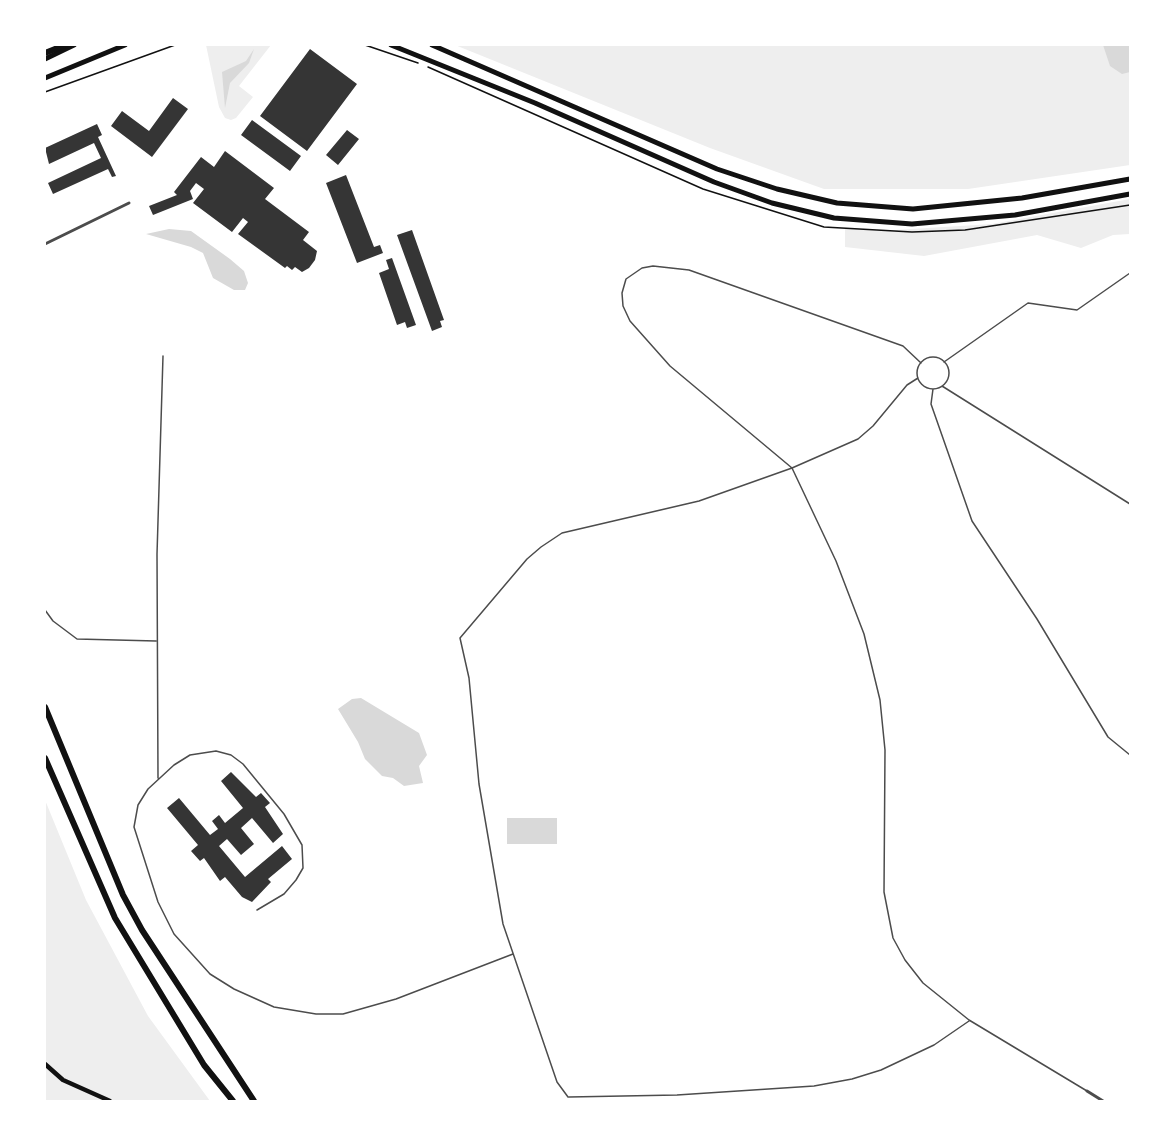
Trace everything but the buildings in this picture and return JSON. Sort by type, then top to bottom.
[{"type":"highway","points":[[45,53],[65,45]]},
{"type":"highway","points":[[45,707],[123,895],[142,930],[254,1101]]},
{"type":"highway","points":[[45,758],[115,918],[204,1065],[233,1101]]},
{"type":"main road","points":[[45,59],[74,45]]},
{"type":"main road","points":[[45,78],[125,45]]},
{"type":"main road","points":[[391,45],[535,103],[714,182],[772,203],[834,218],[912,224],[1015,214],[1130,194]]},
{"type":"main road","points":[[432,45],[717,170],[777,189],[837,203],[913,209],[1022,198],[1130,179]]},
{"type":"main road","points":[[45,1064],[63,1080],[110,1101]]},
{"type":"street","points":[[45,244],[129,203]]},
{"type":"street","points":[[1087,1091],[1103,1101]]},
{"type":"lane","points":[[921,363],[903,346],[699,273],[653,266],[642,268],[626,279],[622,293],[623,306],[630,321],[670,366],[792,468],[854,604],[876,677],[885,739],[884,892],[893,939],[905,960],[923,983],[969,1020],[1087,1091]]},
{"type":"lane","points":[[944,362],[1028,303],[1077,310],[1130,273]]},
{"type":"lane","points":[[158,779],[157,641],[163,356]]},
{"type":"lane","points":[[568,1097],[558,1082],[502,924],[479,784],[469,678],[460,638],[527,560],[562,533],[699,501],[792,468],[858,440],[908,385],[918,378],[921,363],[930,357],[944,362],[949,375],[942,386],[933,389],[924,386],[918,378]]},
{"type":"lane","points":[[942,386],[1130,504]]},
{"type":"lane","points":[[933,389],[931,404],[972,521],[1037,619],[1108,737],[1130,755]]},
{"type":"lane","points":[[45,610],[53,621],[77,639],[157,641]]},
{"type":"lane","points":[[257,910],[284,894],[303,868],[302,845],[284,814],[243,764],[231,755],[216,750],[190,755],[158,779],[138,805],[134,827],[159,902],[174,934],[210,974],[234,989],[274,1007],[316,1014],[343,1014],[396,999],[513,954]]},
{"type":"lane","points":[[564,1101],[568,1097],[676,1095],[814,1086],[852,1079],[881,1070],[934,1045],[969,1020]]},
{"type":"path","points":[[45,92],[175,45]]},
{"type":"shaded area","points":[[206,45],[271,45],[239,86],[253,97],[236,118],[231,120],[225,118],[219,107]]},
{"type":"shaded area","points":[[455,45],[1130,45],[1130,165],[968,189],[824,189],[710,148]]},
{"type":"shaded area","points":[[1103,45],[1130,45],[1130,72],[1122,74],[1110,66]]},
{"type":"shaded area","points":[[254,49],[249,63],[230,83],[225,108],[222,72],[246,61]]},
{"type":"shaded area","points":[[1130,199],[1130,234],[1113,235],[1081,248],[1037,235],[924,256],[845,247],[845,228],[879,231],[992,224]]},
{"type":"shaded area","points":[[169,229],[191,231],[230,259],[244,271],[248,283],[245,290],[234,290],[213,278],[203,253],[191,247],[146,234]]},
{"type":"shaded area","points":[[361,698],[419,733],[427,755],[419,766],[423,783],[404,786],[393,778],[382,776],[365,759],[358,742],[338,709],[352,699]]},
{"type":"shaded area","points":[[45,800],[86,900],[148,1016],[210,1101],[45,1101]]},
{"type":"shaded area","points":[[507,818],[557,818],[557,844],[507,844]]}]
